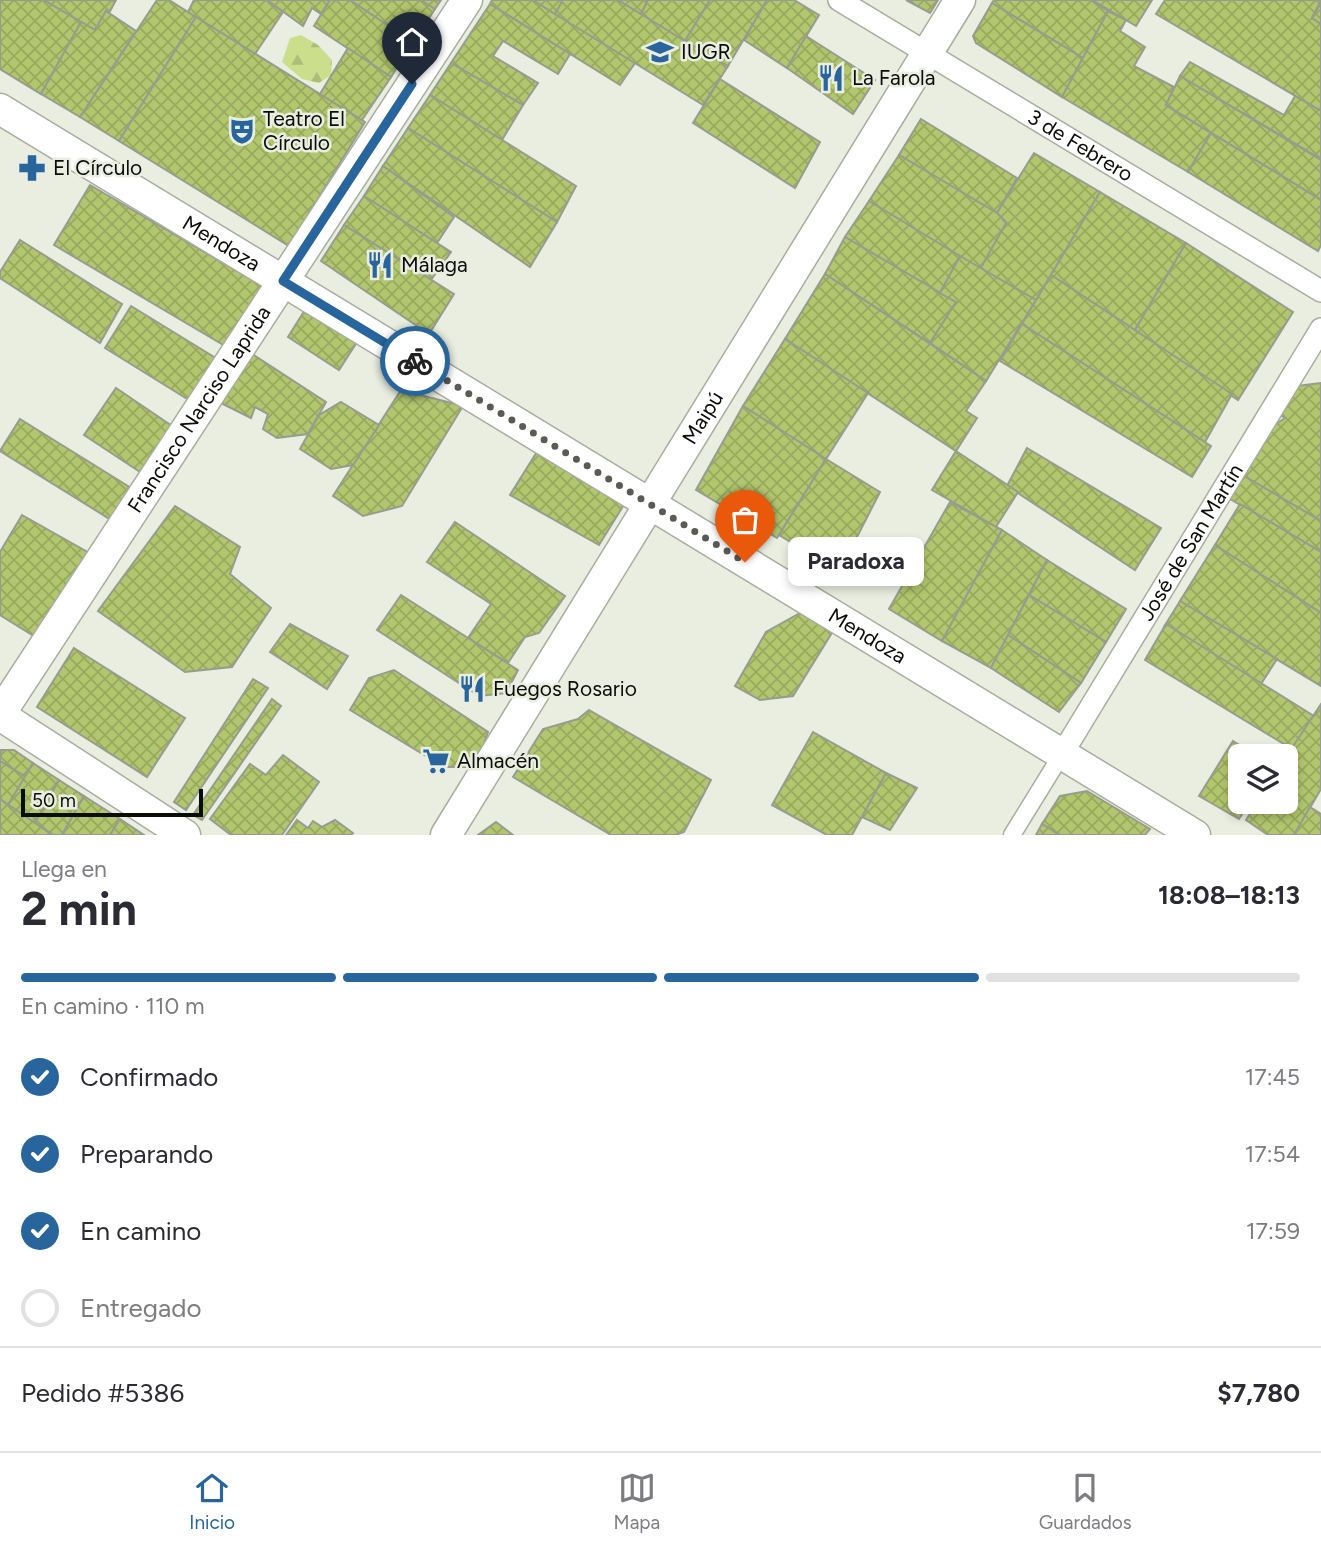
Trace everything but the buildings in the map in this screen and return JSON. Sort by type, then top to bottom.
[{"type":"main road","name":"Francisco Narciso Laprida","points":[[0,715],[467,0]]},
{"type":"main road","name":"Maipú","points":[[446,835],[960,0]]},
{"type":"main road","name":"Mendoza","points":[[0,109],[1195,835]]},
{"type":"main road","points":[[0,715],[185,835]]},
{"type":"street","name":"3 de Febrero","points":[[839,0],[1321,291]]},
{"type":"street","name":"José de San Martín","points":[[1062,754],[1321,329]]},
{"type":"street","points":[[1012,835],[1062,754]]},
{"type":"green space","points":[[301,35],[318,45],[332,60],[331,75],[319,83],[302,79],[282,62],[290,38]]},
{"type":"way so far","points":[[415,361],[745,562]]},
{"type":"place","name":"IUGR","points":[[660,52]]},
{"type":"place","name":"La Farola","points":[[831,78]]},
{"type":"place","name":"Teatro El Círculo","points":[[242,131]]},
{"type":"place","name":"El Círculo","points":[[32,168]]},
{"type":"place","name":"Málaga","points":[[380,265]]},
{"type":"place","name":"Paradoxa","points":[[745,562]]},
{"type":"place","name":"Fuegos Rosario","points":[[472,689]]},
{"type":"place","name":"Almacén","points":[[436,761]]},
{"type":"route","points":[[412,84],[283,281],[415,361]]}]
